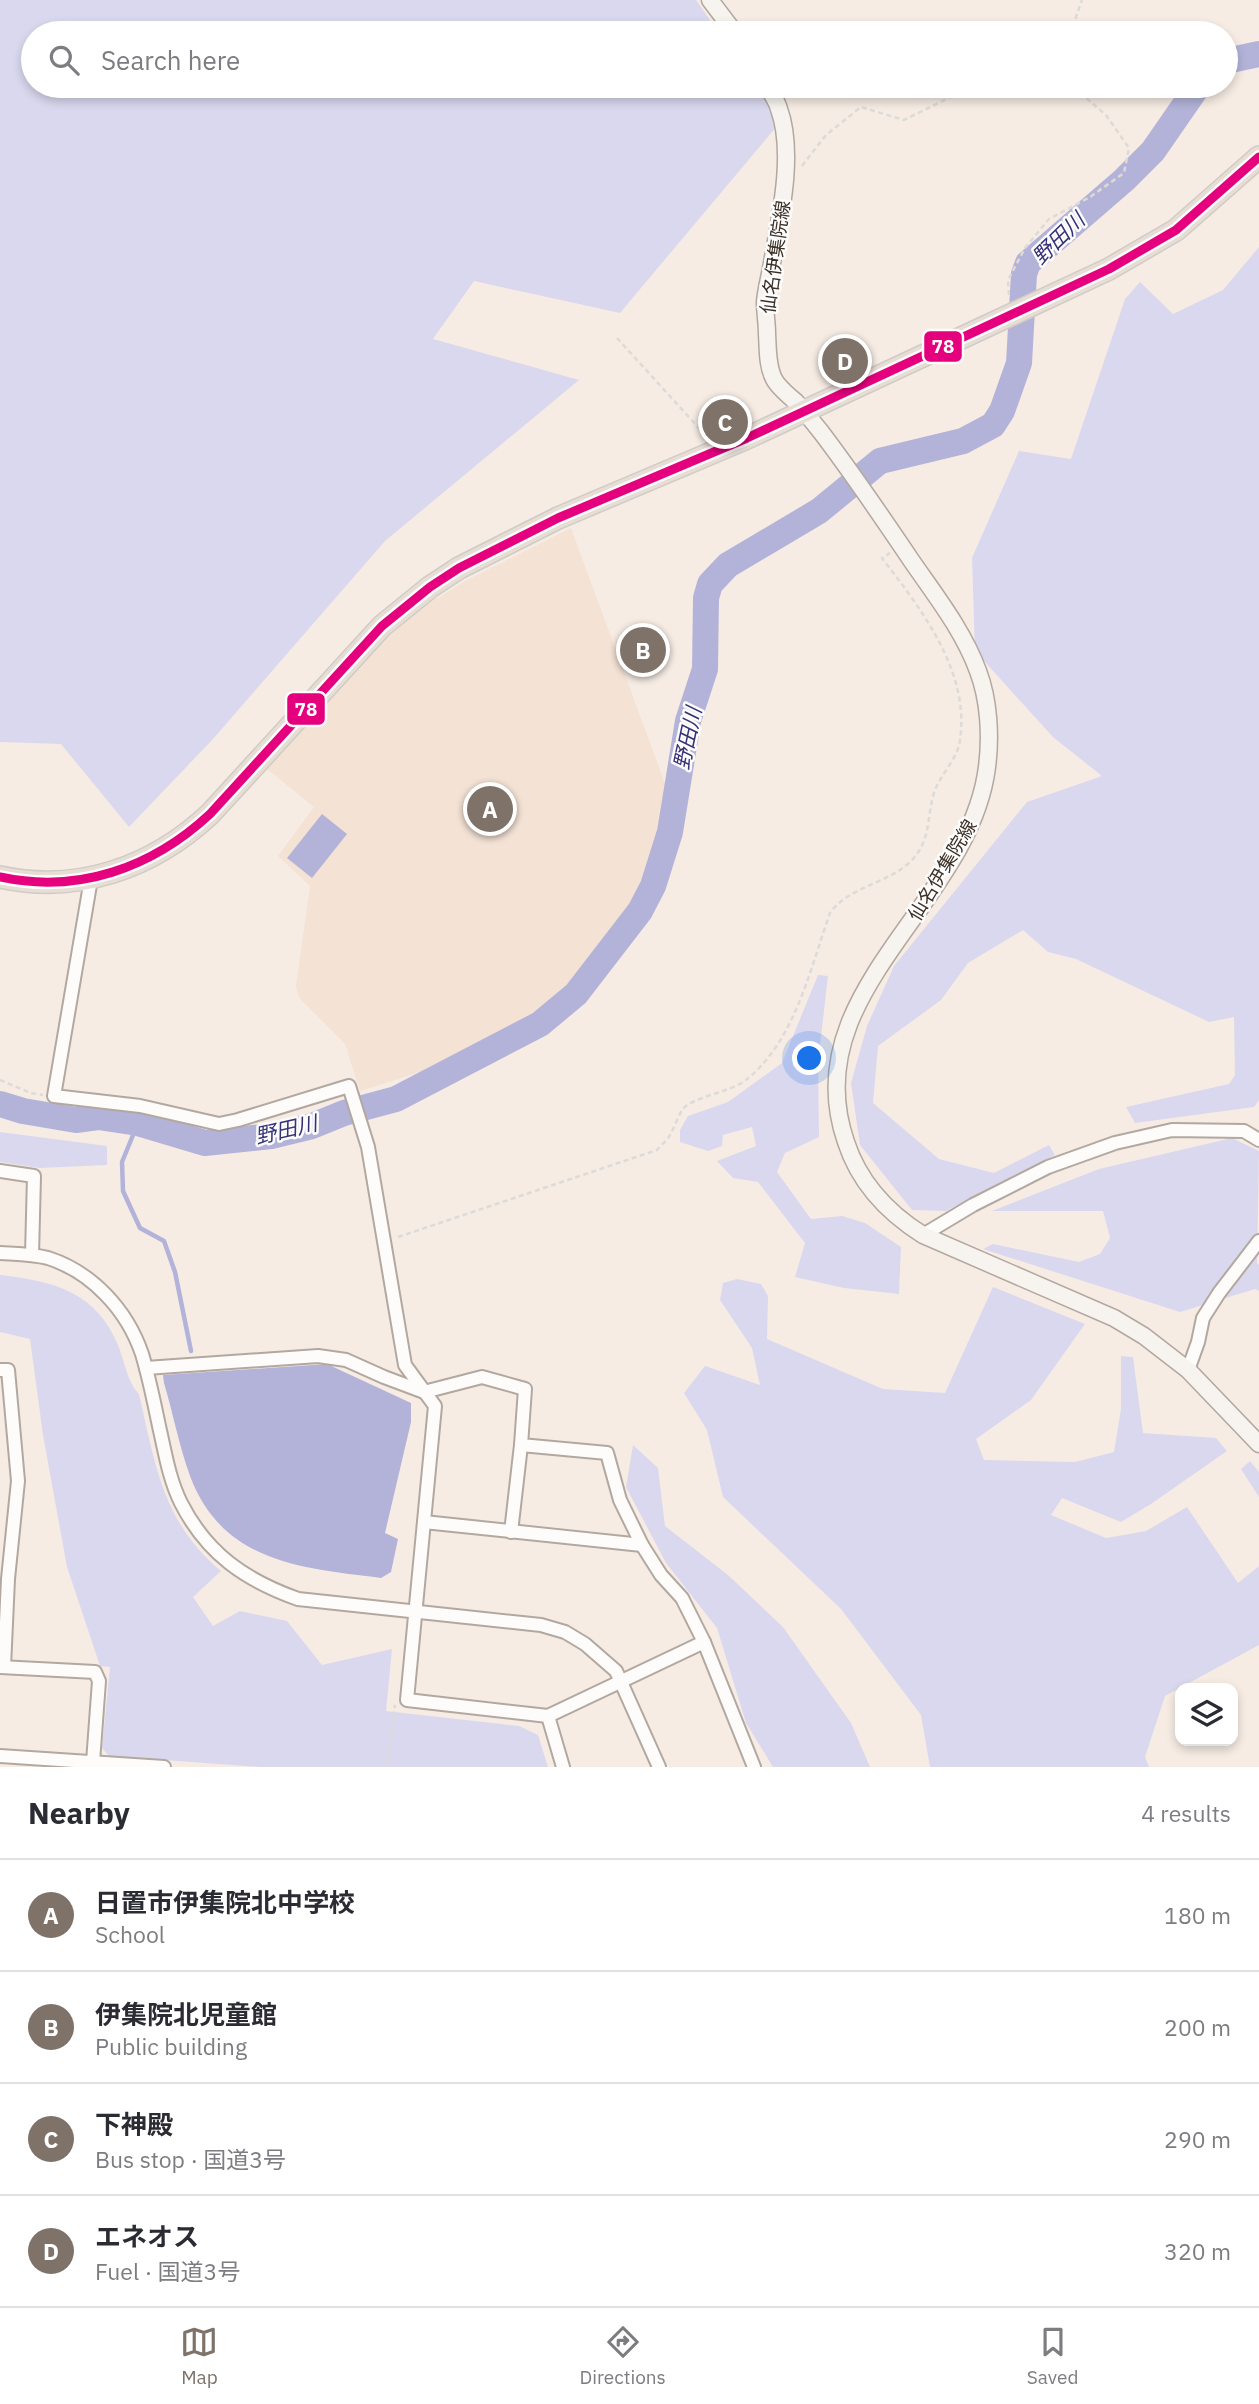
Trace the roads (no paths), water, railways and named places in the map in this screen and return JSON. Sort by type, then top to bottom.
[{"type":"highway","points":[[0,877],[37,883],[91,879],[133,866],[154,855],[194,828],[382,626],[430,587],[459,568],[523,534],[805,411],[1109,270],[1176,230],[1259,157]]},
{"type":"main road","points":[[710,0],[726,21]]},
{"type":"main road","name":"仙名伊集院線","points":[[774,98],[785,132],[785,187],[765,301],[768,356],[774,379],[805,411],[848,468],[954,622],[979,672],[988,715],[988,764],[976,816],[964,842],[866,987],[850,1019],[837,1065],[836,1099],[843,1133],[858,1171],[904,1222],[923,1235],[1114,1318],[1188,1370],[1259,1444]]},
{"type":"street","points":[[91,879],[55,1097],[140,1106],[219,1124],[349,1086],[368,1147],[405,1365],[435,1406],[407,1700],[548,1716],[704,1642]]},
{"type":"street","points":[[923,1235],[973,1205],[1048,1167],[1115,1143],[1172,1130],[1244,1131],[1259,1140]]},
{"type":"street","points":[[0,1171],[34,1176],[32,1255]]},
{"type":"street","points":[[1188,1370],[1203,1318],[1259,1241]]},
{"type":"street","points":[[0,1253],[32,1255],[58,1262],[84,1275],[119,1309],[141,1351],[169,1474],[192,1522],[218,1555],[246,1576],[298,1599],[541,1625],[565,1632],[607,1662],[621,1681],[659,1767]]},
{"type":"street","points":[[146,1368],[318,1356],[346,1360],[424,1392],[482,1377],[525,1389],[511,1532]]},
{"type":"street","points":[[0,1370],[8,1370],[19,1481],[4,1578],[2,1667],[95,1672],[99,1681],[93,1762]]},
{"type":"street","points":[[521,1446],[607,1453],[620,1500],[642,1545],[661,1575],[682,1598],[704,1642],[754,1767]]},
{"type":"street","points":[[424,1522],[642,1545]]},
{"type":"street","points":[[548,1716],[563,1767]]},
{"type":"street","points":[[0,1756],[164,1767]]},
{"type":"water","points":[[322,814],[347,834],[312,878],[287,858]]},
{"type":"water","points":[[327,1364],[411,1403],[411,1422],[385,1533],[398,1539],[391,1572],[381,1578],[322,1570],[268,1556],[244,1544],[223,1527],[204,1505],[190,1476],[163,1375]]},
{"type":"waterway","name":"野田川","points":[[1238,58],[1259,54]]},
{"type":"waterway","name":"野田川","points":[[0,1104],[23,1111],[76,1120],[98,1117],[138,1123],[205,1143],[271,1136],[396,1099],[540,1024],[576,994],[640,911],[653,886],[670,832],[688,721],[705,669],[706,598],[710,584],[728,565],[819,511],[880,461],[963,441],[993,425],[1002,411],[1019,363],[1024,274],[1028,263],[1124,180],[1153,151],[1190,98]]},
{"type":"waterway","points":[[138,1123],[122,1162],[123,1191],[140,1228],[164,1241],[175,1272],[191,1351]]},
{"type":"place","name":"エネオス","points":[[845,361]]},
{"type":"place","name":"下神殿","points":[[725,422]]},
{"type":"place","name":"伊集院北児童館","points":[[643,650]]},
{"type":"place","name":"日置市伊集院北中学校","points":[[490,809]]}]
